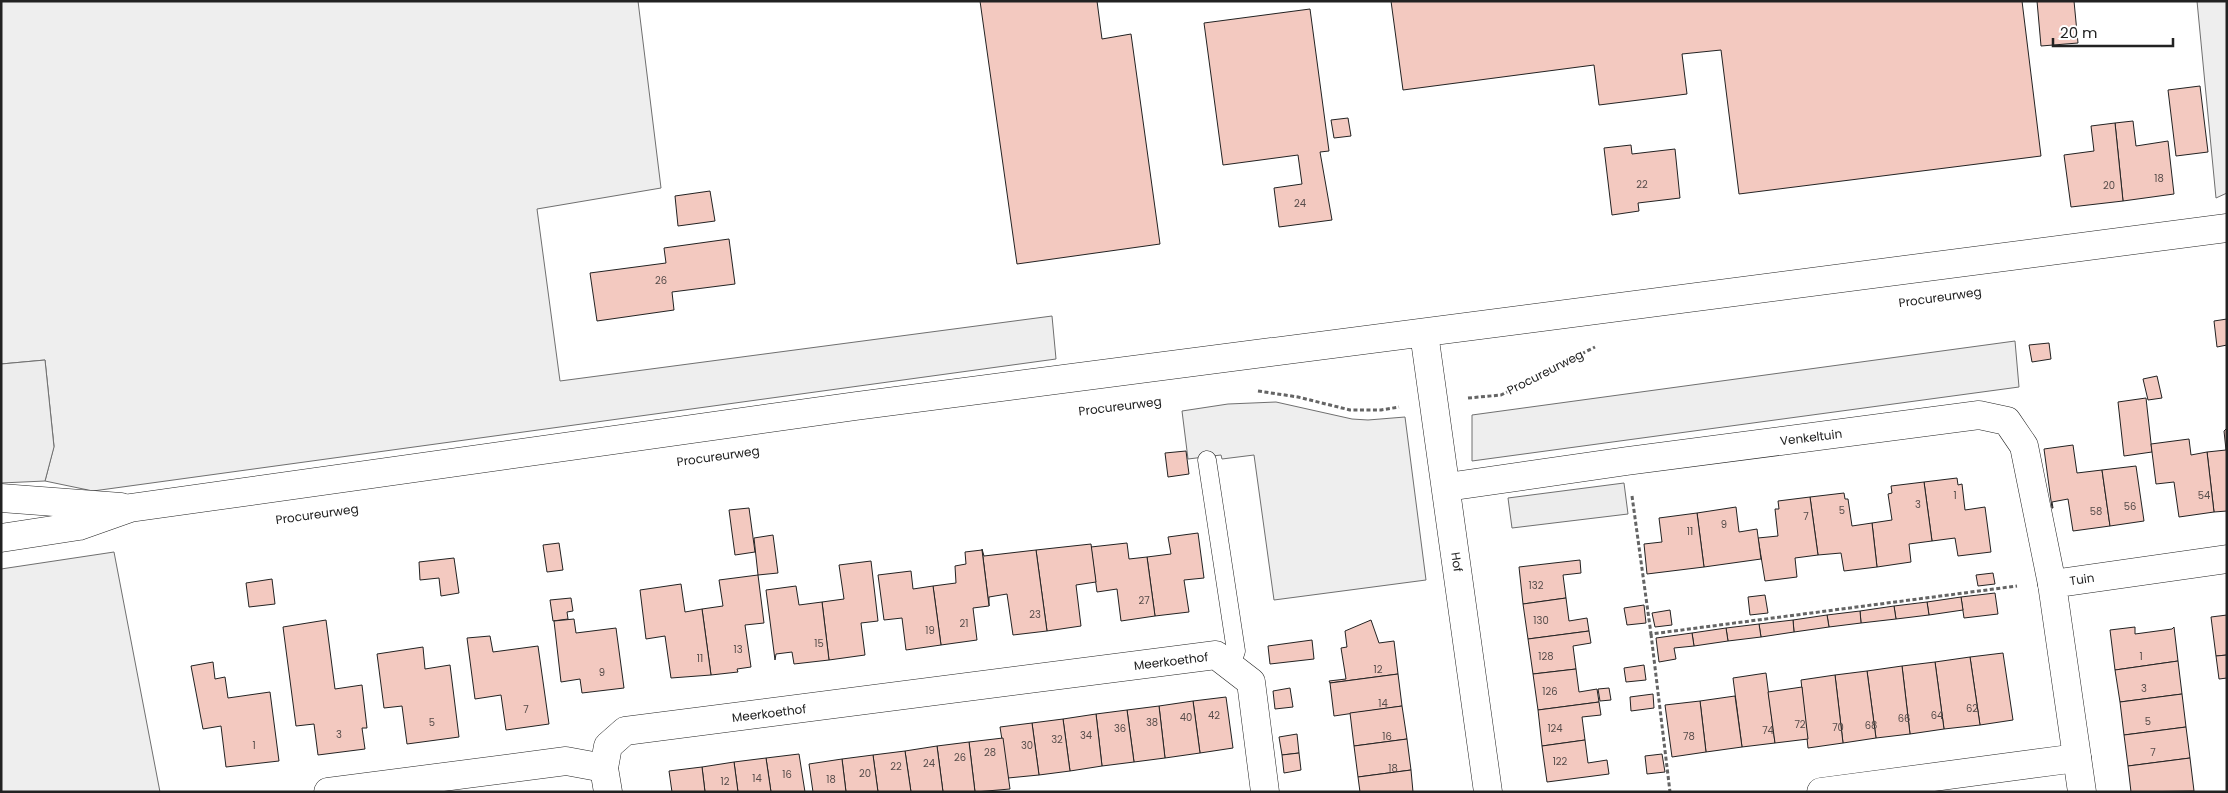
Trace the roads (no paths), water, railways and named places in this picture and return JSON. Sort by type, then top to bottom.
[{"type":"street","points":[[1,538],[79,526],[130,508],[866,405],[2227,228]]},
{"type":"street","name":"Hof","points":[[1424,333],[1488,792]]},
{"type":"street","name":"Venkeltuin","points":[[1446,487],[1627,461],[1979,416],[2007,421],[2024,446],[2051,583]]},
{"type":"street","points":[[1,498],[130,508]]},
{"type":"street","name":"Tuin","points":[[2082,792],[2051,583],[2227,559]]},
{"type":"street","name":"Meerkoethof","points":[[328,792],[566,761],[606,780],[608,746],[625,731],[1216,656],[1251,682],[1265,792]]},
{"type":"street","points":[[1821,792],[2077,758]]},
{"type":"lane","points":[[1207,460],[1236,651],[1231,666]]}]
